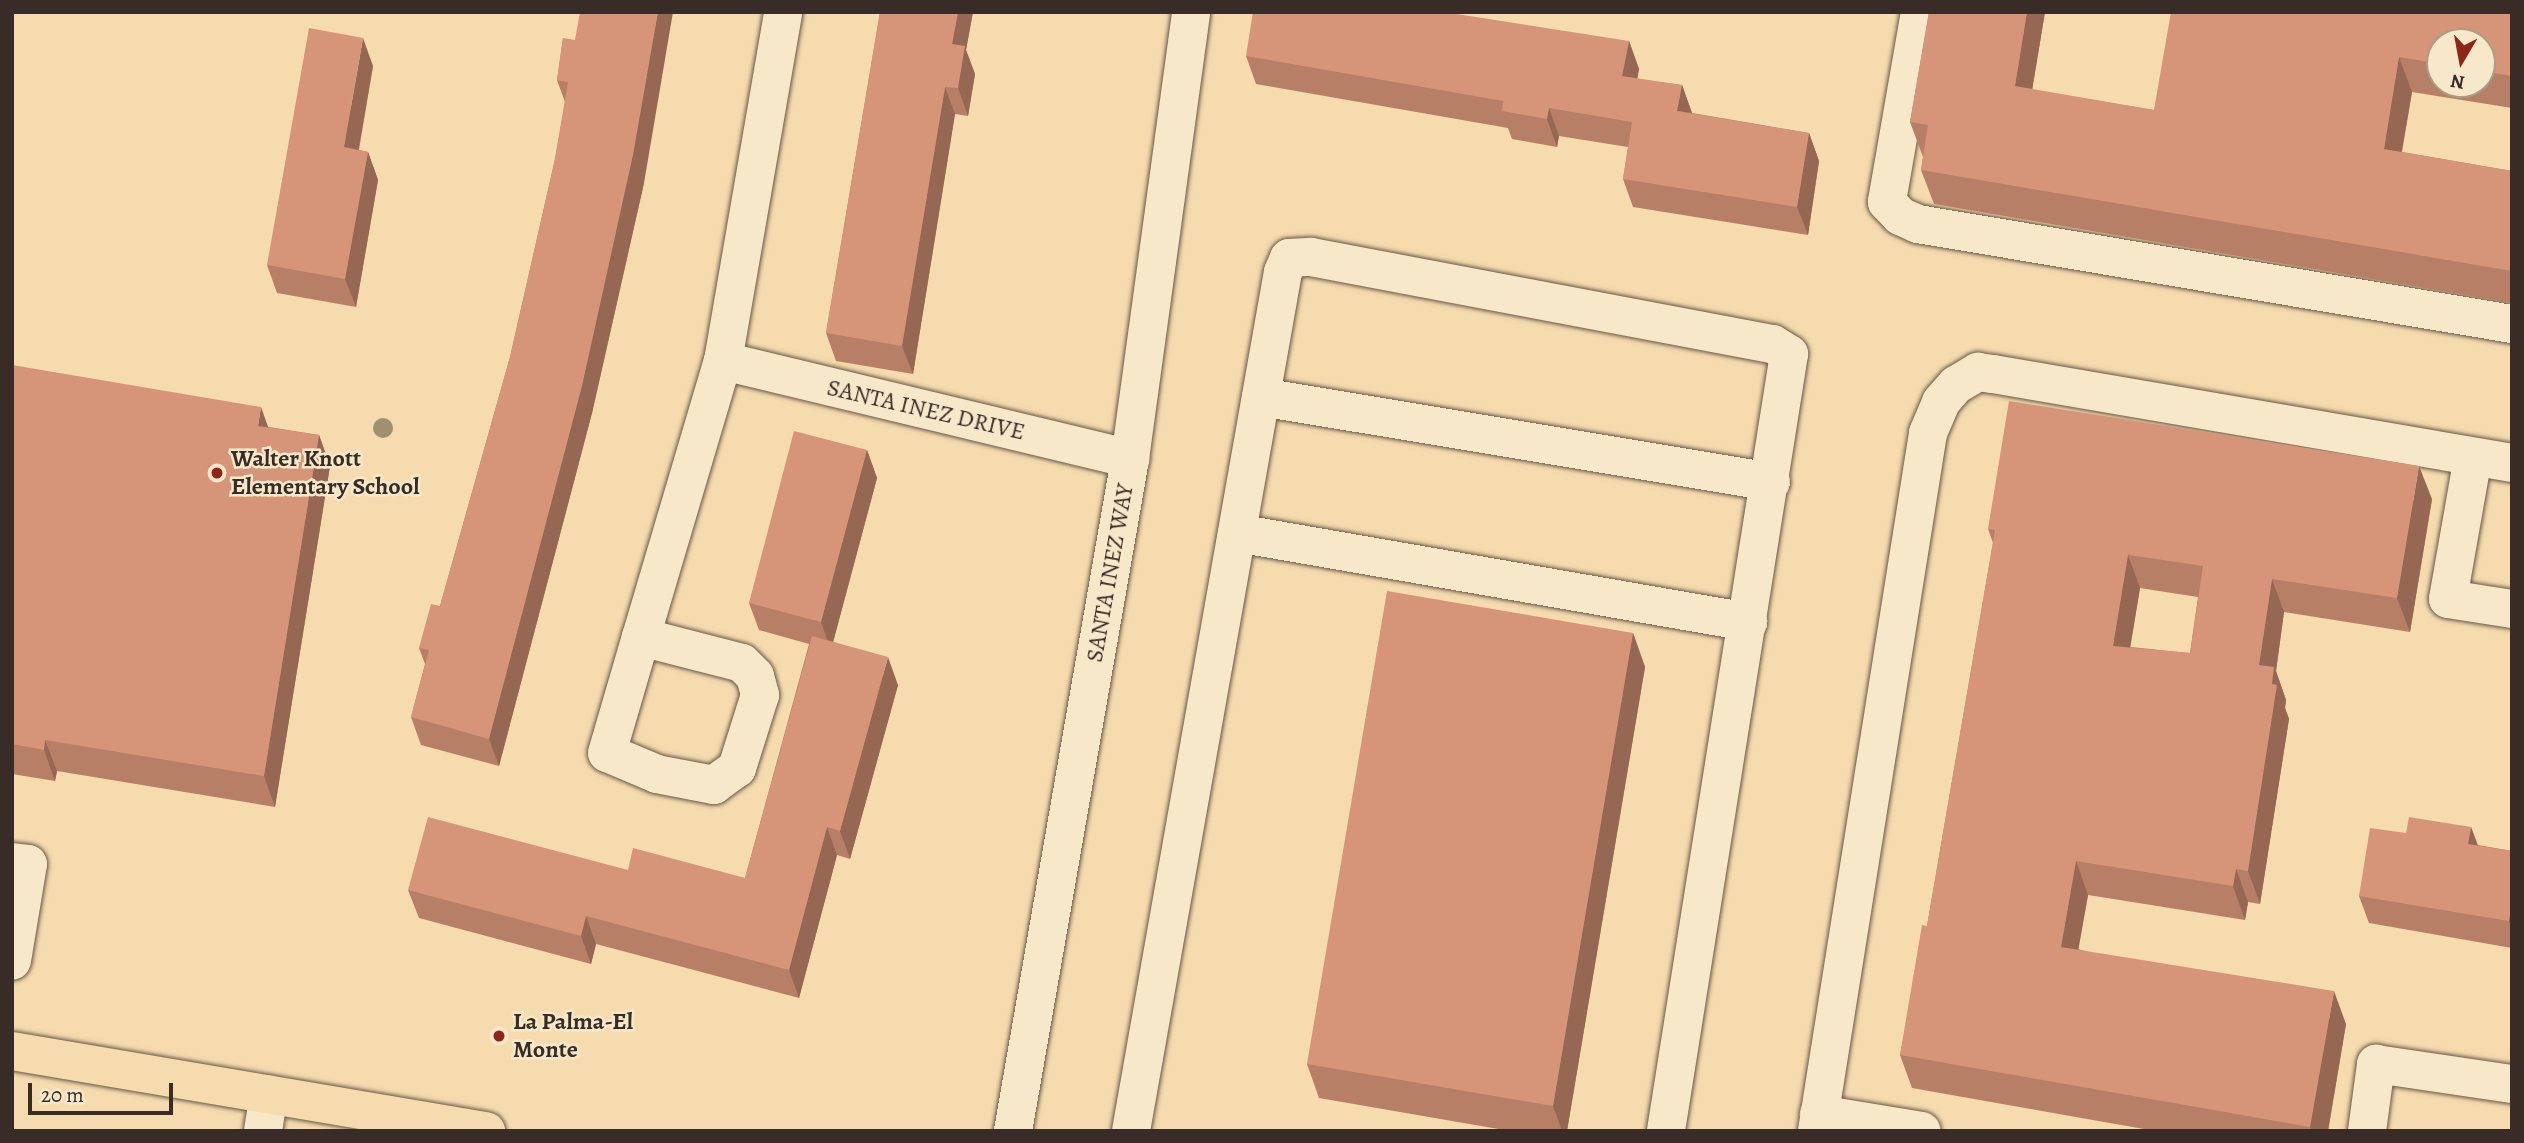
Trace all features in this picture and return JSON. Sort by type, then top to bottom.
[{"type":"main road","points":[[12,1051],[266,1112],[486,1131]]},
{"type":"street","points":[[641,637],[742,663],[755,676],[760,695],[737,768],[714,785],[657,774],[607,753],[641,637],[723,362],[783,12]]},
{"type":"street","name":"SANTA INEZ WAY","points":[[1013,1131],[1130,459],[1191,12]]},
{"type":"street","points":[[1920,12],[1887,202],[1900,216],[1918,224],[2512,324]]},
{"type":"street","points":[[1131,1131],[1283,272],[1289,258],[1311,257],[1773,344],[1789,354],[1789,373],[1666,1131]]},
{"type":"street","name":"SANTA INEZ DRIVE","points":[[723,362],[1130,459]]},
{"type":"street","points":[[1922,1131],[1818,1122],[1928,433],[1941,402],[1956,385],[1978,372],[1993,374],[2512,463]]},
{"type":"street","points":[[1261,397],[1771,482]]},
{"type":"street","points":[[2473,457],[2448,599],[2512,609]]},
{"type":"street","points":[[1237,533],[1748,622]]},
{"type":"street","points":[[12,862],[28,864],[12,961]]},
{"type":"street","points":[[2367,1131],[2376,1064],[2512,1084]]},
{"type":"building","points":[[580,12],[658,12],[633,155],[582,386],[489,739],[411,717],[429,650],[419,648],[431,604],[440,606],[510,357],[555,159],[568,82],[557,80],[563,38],[575,40]]},
{"type":"building","points":[[880,12],[958,12],[952,44],[965,46],[958,88],[945,87],[902,346],[826,333]]},
{"type":"building","points":[[1253,12],[1444,12],[1629,41],[1622,76],[1682,85],[1677,111],[1809,133],[1797,207],[1623,179],[1632,122],[1549,108],[1547,119],[1502,111],[1503,101],[1246,56]]},
{"type":"building","points":[[1929,12],[2027,12],[2015,86],[2154,110],[2171,12],[2512,12],[2512,76],[2496,73],[2496,28],[2426,28],[2426,62],[2399,57],[2384,149],[2512,171],[2512,271],[1921,170],[1928,125],[1910,122]]},
{"type":"building","points":[[309,28],[363,38],[344,147],[368,152],[345,279],[267,265]]},
{"type":"building","points":[[12,365],[261,407],[258,426],[319,435],[264,776],[45,740],[44,750],[12,744]]},
{"type":"building","points":[[2009,401],[2419,466],[2397,598],[2272,579],[2259,665],[2274,667],[2272,684],[2277,685],[2248,871],[2236,869],[2233,886],[2076,861],[2061,947],[2334,991],[2310,1127],[1900,1055],[1922,925],[1927,926],[1995,530],[1988,529]],"holes":[[[2128,555],[2203,566],[2190,653],[2113,646]]]},
{"type":"building","points":[[794,431],[867,450],[821,622],[749,603]]},
{"type":"building","points":[[1387,591],[1633,633],[1553,1106],[1307,1064]]},
{"type":"building","points":[[812,636],[888,657],[840,831],[827,827],[789,970],[586,916],[581,936],[408,890],[428,817],[628,870],[633,848],[745,878]]},
{"type":"building","points":[[2409,817],[2471,827],[2468,844],[2512,851],[2512,903],[2509,921],[2359,896],[2370,828],[2406,833]]},
{"type":"place","name":"Walter Knott Elementary School","points":[[217,473]]},
{"type":"place","name":"La Palma-El Monte","points":[[499,1036]]}]
